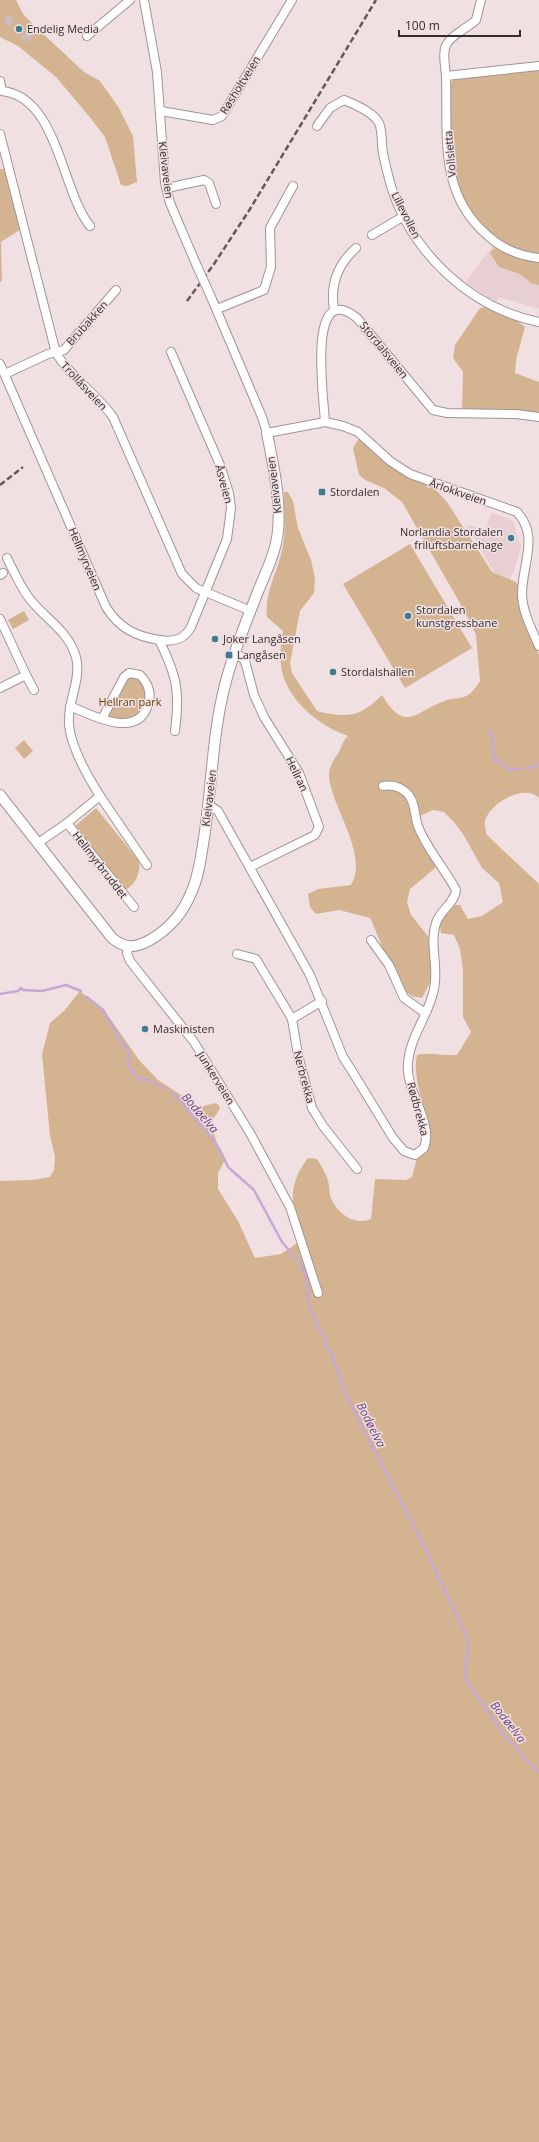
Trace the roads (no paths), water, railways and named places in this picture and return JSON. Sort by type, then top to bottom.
[{"type":"street","points":[[87,36],[130,0]]},
{"type":"street","name":"Kleivaveien","points":[[128,948],[147,942],[163,931],[176,919],[187,902],[198,874],[209,805],[219,716],[224,686],[235,651],[270,562],[278,532],[277,498],[267,433],[262,417],[170,203],[166,188],[161,111],[153,43],[144,0]]},
{"type":"street","name":"Røsholtveien","points":[[161,111],[213,120],[222,116],[292,0]]},
{"type":"street","name":"Vollsletta","points":[[481,0],[476,20],[450,38],[445,44],[444,53],[450,173],[457,197],[468,214],[489,237],[513,251],[539,258]]},
{"type":"street","points":[[446,76],[539,66]]},
{"type":"street","points":[[0,81],[1,92],[10,91],[27,100],[42,119],[57,150],[80,210],[90,226]]},
{"type":"street","name":"Lillevollen","points":[[317,126],[330,108],[344,100],[378,121],[386,166],[392,188],[404,216],[432,258],[466,290],[504,311],[539,322]]},
{"type":"street","name":"Trollåsveien","points":[[0,134],[56,353],[70,372],[106,408],[112,417],[173,558],[188,582],[206,593],[250,611]]},
{"type":"street","points":[[166,188],[204,180],[209,183],[216,204]]},
{"type":"street","points":[[216,309],[264,290],[271,267],[270,228],[293,186]]},
{"type":"street","points":[[372,235],[404,216]]},
{"type":"street","points":[[325,422],[322,340],[326,321],[330,312],[334,309],[332,299],[334,280],[344,261],[356,248]]},
{"type":"street","name":"Brubakken","points":[[5,374],[48,354],[64,350],[116,290]]},
{"type":"street","name":"Stordalsveien","points":[[334,309],[346,310],[357,318],[434,410],[447,413],[516,414],[539,417]]},
{"type":"street","name":"Åsveien","points":[[159,640],[172,641],[186,636],[196,618],[227,538],[231,508],[229,493],[220,465],[171,352]]},
{"type":"street","name":"Hellmyrveien","points":[[0,364],[106,607],[112,616],[126,630],[144,638],[159,640]]},
{"type":"street","name":"Årlokkveien","points":[[267,433],[325,422],[343,426],[358,432],[390,461],[410,474],[517,512],[528,519],[536,529]]},
{"type":"street","points":[[537,553],[524,582],[522,595],[526,613],[539,646]]},
{"type":"street","points":[[7,558],[18,582],[29,598],[62,631],[70,643],[76,658],[77,671],[68,719],[78,754],[100,796],[147,865]]},
{"type":"street","points":[[0,619],[34,690]]},
{"type":"street","points":[[159,640],[177,684],[178,694],[175,731]]},
{"type":"street","name":"Hellran","points":[[235,651],[245,661],[254,695],[264,717],[299,773],[319,827],[315,835],[250,867]]},
{"type":"street","points":[[70,706],[102,719],[119,724],[131,722],[140,717],[147,709],[150,701],[150,690],[140,674],[129,673],[124,677],[102,719]]},
{"type":"street","points":[[0,688],[26,675]]},
{"type":"street","name":"Rødbrekka","points":[[209,805],[218,811],[310,975],[322,1001],[336,1039],[352,1071],[393,1138],[404,1151],[415,1155],[424,1148],[427,1137],[410,1080],[408,1064],[410,1052],[434,989],[436,978],[434,940],[435,926],[441,912],[453,899],[456,890],[419,829],[414,807],[408,795],[392,785],[383,786]]},
{"type":"street","points":[[0,795],[112,938],[120,945],[128,948]]},
{"type":"street","name":"Hellmyrbruddet","points":[[38,843],[67,823],[100,796]]},
{"type":"street","name":"Hellmyrbruddet","points":[[67,823],[134,907]]},
{"type":"street","points":[[371,940],[389,965],[407,1002],[425,1013]]},
{"type":"street","name":"Junkerveien","points":[[128,948],[127,953],[130,960],[194,1042],[245,1124],[274,1176],[290,1207],[318,1293]]},
{"type":"street","name":"Nerbrekka","points":[[237,954],[253,957],[259,962],[292,1019],[298,1055],[312,1108],[357,1169]]},
{"type":"street","points":[[292,1019],[322,1001]]},
{"type":"waterway","points":[[489,730],[492,735],[495,761],[500,761],[508,769],[521,769]]},
{"type":"waterway","points":[[527,769],[539,764]]},
{"type":"waterway","name":"Bodøelva","points":[[0,994],[18,991],[21,988],[23,990],[42,991],[66,985],[81,991]]},
{"type":"waterway","name":"Bodøelva","points":[[87,997],[103,1010],[129,1053],[128,1065],[135,1075],[141,1080],[150,1080],[165,1089]]},
{"type":"waterway","name":"Bodøelva","points":[[171,1093],[180,1100],[210,1136],[220,1150],[228,1167],[254,1190],[282,1242],[301,1264],[305,1274],[310,1308],[319,1328],[325,1336],[326,1348],[330,1350],[348,1399],[424,1546],[468,1639],[465,1678],[505,1736],[539,1773]]},
{"type":"tunnel","points":[[6,18],[30,40]]},
{"type":"railway","points":[[187,301],[214,264],[250,209],[376,0]]},
{"type":"railway","points":[[0,485],[23,467]]},
{"type":"place","name":"Endelig Media","points":[[19,29]]},
{"type":"place","name":"Stordalen","points":[[322,492]]},
{"type":"place","name":"Norlandia Stordalen friluftsbarnehage","points":[[511,538]]},
{"type":"place","name":"Stordalen kunstgressbane","points":[[408,616]]},
{"type":"place","name":"Joker Langåsen","points":[[215,639]]},
{"type":"place","name":"Langåsen","points":[[229,655]]},
{"type":"place","name":"Stordalshallen","points":[[333,672]]},
{"type":"place","name":"Maskinisten","points":[[145,1029]]},
{"type":"park label","name":"Hellran park","points":[[130,702]]}]
